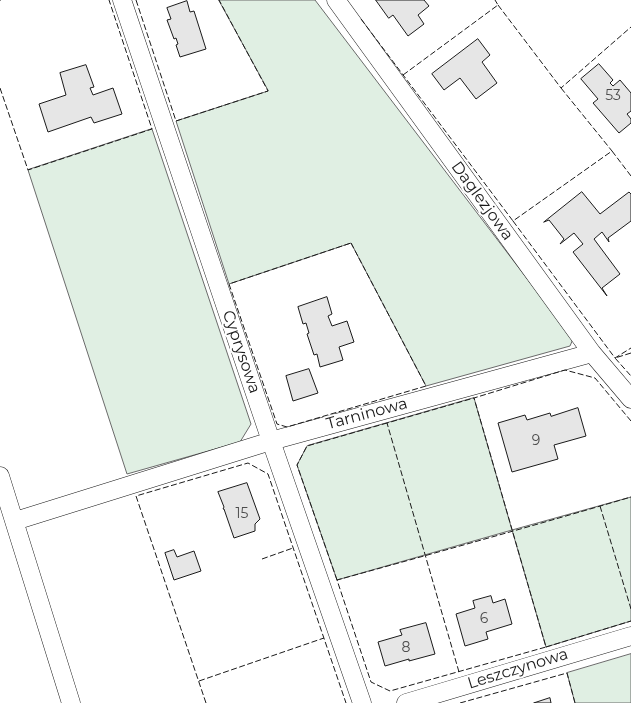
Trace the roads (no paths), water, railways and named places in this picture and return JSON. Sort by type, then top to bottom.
[{"type":"street","name":"Cyprysowa","points":[[122,0],[362,703]]},
{"type":"street","name":"Daglezjowa","points":[[336,0],[592,353],[631,399]]},
{"type":"street","name":"Tarninowa","points":[[15,521],[271,440],[592,353]]},
{"type":"street","points":[[0,476],[72,703]]},
{"type":"street","name":"Leszczynowa","points":[[406,703],[631,636]]}]
